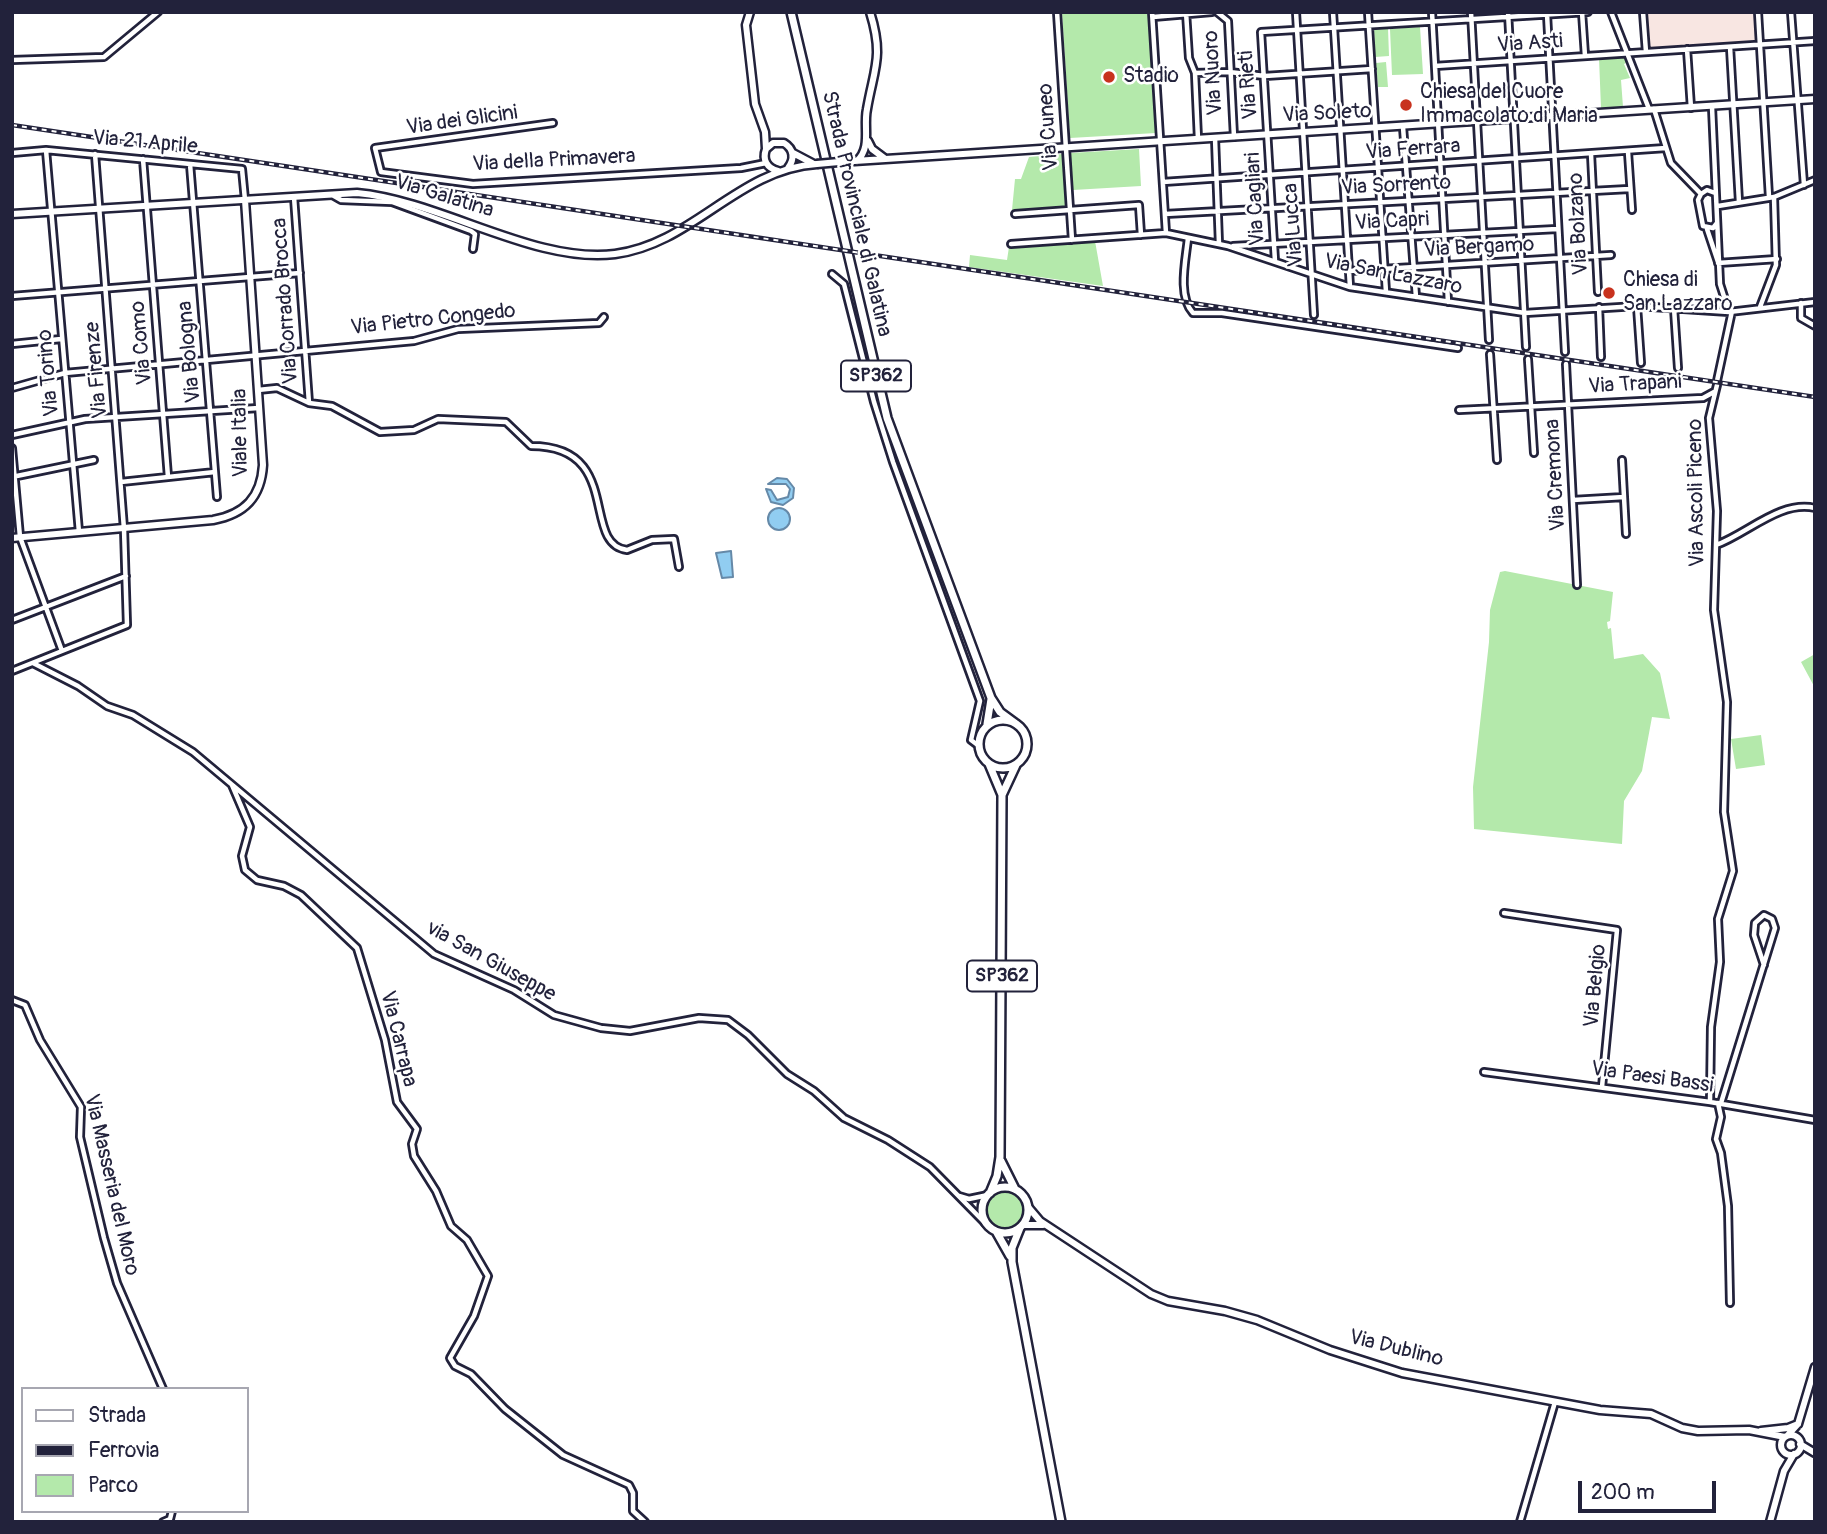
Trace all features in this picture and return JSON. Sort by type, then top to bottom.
[{"type":"main road","points":[[784,12],[798,42]]},
{"type":"main road","name":"Strada Provinciale di Galatina","points":[[791,12],[897,462],[991,698],[1000,712],[1022,729],[1027,744],[1022,759],[1016,765],[1002,795]]},
{"type":"main road","points":[[798,12],[798,42]]},
{"type":"main road","points":[[979,746],[990,718],[991,698]]},
{"type":"main road","points":[[985,727],[1000,720],[1015,723]]},
{"type":"main road","name":"Strada Provinciale di Galatina","points":[[979,746],[1002,795],[1000,1157],[997,1176],[982,1207],[988,1226]]},
{"type":"main road","points":[[989,764],[999,768],[1016,765]]},
{"type":"main road","name":"Strada Provinciale di Galatina","points":[[1000,1157],[1015,1189],[1027,1200],[1029,1208]]},
{"type":"main road","points":[[989,1194],[1002,1187],[1015,1189]]},
{"type":"main road","points":[[1029,1208],[1013,1242],[1012,1262],[1061,1522]]},
{"type":"main road","points":[[988,1226],[996,1232],[1012,1262]]},
{"type":"main road","points":[[996,1232],[1009,1233],[1022,1227]]},
{"type":"street","points":[[12,60],[104,57],[117,49],[158,12]]},
{"type":"street","points":[[750,12],[746,25],[755,104],[765,132],[767,165]]},
{"type":"street","points":[[870,12],[878,65],[867,109],[870,160]]},
{"type":"street","name":"Via Cuneo","points":[[1057,12],[1072,240]]},
{"type":"street","points":[[1166,233],[1153,14],[1214,12]]},
{"type":"street","name":"Via Nuoro","points":[[1214,12],[1228,21],[1228,72],[1234,137]]},
{"type":"street","name":"Via Lucca","points":[[1296,12],[1314,315]]},
{"type":"street","points":[[1333,12],[1350,287]]},
{"type":"street","points":[[1368,12],[1386,292]]},
{"type":"street","points":[[1432,12],[1448,302]]},
{"type":"street","points":[[1471,12],[1487,264],[1489,340]]},
{"type":"street","points":[[1582,12],[1585,56]]},
{"type":"street","points":[[1298,30],[1588,12]]},
{"type":"street","points":[[1611,12],[1671,163],[1700,194],[1700,217],[1718,262]]},
{"type":"street","points":[[1643,12],[1646,52]]},
{"type":"street","points":[[1758,12],[1777,258],[1759,308]]},
{"type":"street","points":[[1791,12],[1804,186]]},
{"type":"street","points":[[1186,13],[1189,58],[1195,73],[1198,139]]},
{"type":"street","points":[[1547,13],[1565,352]]},
{"type":"street","points":[[1508,15],[1526,347]]},
{"type":"street","name":"Via Rieti","points":[[1268,135],[1261,32],[1298,30]]},
{"type":"street","name":"Via Asti","points":[[1435,66],[1815,41]]},
{"type":"street","points":[[1730,47],[1739,202]]},
{"type":"street","points":[[1687,49],[1691,108]]},
{"type":"street","points":[[1195,73],[1228,72],[1265,76],[1371,69]]},
{"type":"street","name":"Via Soleto","points":[[886,159],[1815,99]]},
{"type":"street","points":[[1712,107],[1718,206],[1718,262],[1720,284],[1730,312]]},
{"type":"street","name":"Via dei Glicini","points":[[375,148],[553,123]]},
{"type":"street","points":[[1404,127],[1416,297]]},
{"type":"street","points":[[765,132],[789,146],[793,153],[817,164]]},
{"type":"street","name":"Via Cagliari","points":[[1268,135],[1275,261]]},
{"type":"street","points":[[1215,138],[1219,244]]},
{"type":"street","points":[[754,163],[766,150],[779,142]]},
{"type":"street","name":"Via della Primavera","points":[[375,148],[381,172],[459,184],[741,167],[754,163],[767,165],[778,171]]},
{"type":"street","name":"Via Ferrara","points":[[1163,182],[1666,148]]},
{"type":"street","name":"Via 21 Aprile","points":[[12,153],[46,150],[242,169],[245,200]]},
{"type":"street","name":"Via Torino","points":[[46,150],[79,533]]},
{"type":"street","points":[[869,150],[886,159]]},
{"type":"street","points":[[858,161],[869,150]]},
{"type":"street","points":[[1628,151],[1632,210]]},
{"type":"street","points":[[788,168],[793,153]]},
{"type":"street","name":"Via Firenze","points":[[62,651],[127,625],[121,482],[95,154]]},
{"type":"street","name":"Via Bolzano","points":[[1591,154],[1598,292]]},
{"type":"street","name":"Via Como","points":[[143,159],[168,477]]},
{"type":"street","points":[[778,171],[817,164],[886,159]]},
{"type":"street","name":"Via Bologna","points":[[190,164],[217,498]]},
{"type":"street","name":"Via Galatina","points":[[759,179],[767,165]]},
{"type":"street","name":"Via Galatina","points":[[12,214],[294,196],[369,194],[406,201],[553,250],[593,255],[638,250],[678,233],[759,179],[778,171]]},
{"type":"street","points":[[1718,206],[1771,197],[1815,180]]},
{"type":"street","name":"Via Sorrento","points":[[1165,214],[1629,189]]},
{"type":"street","points":[[1700,194],[1707,190],[1716,194]]},
{"type":"street","points":[[332,194],[341,200],[392,202],[471,230],[475,234],[473,249]]},
{"type":"street","name":"Via Corrado Brocca","points":[[294,196],[309,403]]},
{"type":"street","name":"Viale Italia","points":[[16,538],[213,520],[241,512],[250,503],[262,480],[260,408],[245,200]]},
{"type":"street","points":[[1014,214],[1139,205],[1141,235]]},
{"type":"street","points":[[1707,229],[1717,223]]},
{"type":"street","name":"Via Capri","points":[[1228,246],[1557,229]]},
{"type":"street","name":"Via San Lazzaro","points":[[1012,244],[1166,233],[1228,246],[1350,287],[1525,313],[1637,306],[1730,312],[1815,302]]},
{"type":"street","points":[[1189,238],[1184,277],[1187,302],[1193,313],[1222,313],[1458,348]]},
{"type":"street","name":"Via Bergamo","points":[[1349,271],[1611,255]]},
{"type":"street","points":[[1718,262],[1777,258]]},
{"type":"street","points":[[12,296],[300,273]]},
{"type":"street","points":[[832,274],[844,284],[874,402],[980,701],[971,740],[979,746]]},
{"type":"street","points":[[1801,303],[1801,318],[1815,326]]},
{"type":"street","points":[[1637,306],[1641,363]]},
{"type":"street","points":[[1599,307],[1601,357]]},
{"type":"street","points":[[1674,308],[1678,368]]},
{"type":"street","name":"Via Ascoli Piceno","points":[[1710,1102],[1709,1061],[1720,962],[1718,919],[1732,871],[1725,819],[1727,702],[1714,601],[1716,545],[1711,408],[1730,312]]},
{"type":"street","name":"Via Pietro Congedo","points":[[12,388],[65,373],[420,340],[458,329],[598,323],[604,317]]},
{"type":"street","points":[[12,344],[61,339]]},
{"type":"street","points":[[1490,354],[1497,460]]},
{"type":"street","points":[[1528,359],[1534,453]]},
{"type":"street","name":"Via Cremona","points":[[1566,364],[1577,585]]},
{"type":"street","points":[[258,390],[277,388],[309,403],[332,407],[380,432],[414,430],[438,419],[506,422],[531,446],[559,448],[587,468],[604,526],[617,546],[627,550],[644,546],[652,540],[674,539],[679,567]]},
{"type":"street","name":"Via Trapani","points":[[1459,410],[1703,398],[1714,392]]},
{"type":"street","name":"Via Trapani","points":[[1703,398],[1711,408]]},
{"type":"street","points":[[12,435],[69,422],[116,416],[260,408]]},
{"type":"street","points":[[12,448],[16,538],[62,651],[12,671]]},
{"type":"street","points":[[13,477],[94,460]]},
{"type":"street","points":[[1622,460],[1626,534]]},
{"type":"street","points":[[121,482],[215,472]]},
{"type":"street","points":[[1573,500],[1624,497]]},
{"type":"street","points":[[1716,545],[1782,512],[1797,507],[1815,508]]},
{"type":"street","points":[[12,620],[125,576]]},
{"type":"street","name":"via San Giuseppe","points":[[33,663],[78,686],[107,706],[142,720],[193,752],[434,954],[514,990],[554,1015],[601,1028],[630,1031],[699,1018],[728,1020],[748,1035],[787,1074],[814,1091],[831,1108],[917,1158],[988,1226]]},
{"type":"street","name":"Via Carrapa","points":[[232,785],[250,827],[242,856],[245,870],[257,880],[284,886],[301,895],[357,948],[385,1040],[397,1102],[416,1129],[412,1144],[414,1156],[436,1191],[451,1226],[467,1240],[488,1276],[474,1316],[450,1358],[455,1366],[471,1374],[505,1409],[563,1455],[632,1488],[633,1511],[645,1522]]},
{"type":"street","name":"Via Belgio","points":[[1504,913],[1617,930],[1602,1087]]},
{"type":"street","points":[[1730,1303],[1728,1206],[1721,1153],[1716,1139],[1721,1117],[1719,1103],[1764,965],[1776,928],[1772,919],[1764,915],[1755,923],[1754,935],[1764,965]]},
{"type":"street","name":"Via Masseria del Moro","points":[[12,1000],[24,1005],[40,1040],[78,1099],[84,1157],[117,1283],[162,1387]]},
{"type":"street","name":"Via Paesi Bassi","points":[[1484,1072],[1719,1103],[1815,1120]]},
{"type":"street","points":[[958,1196],[969,1199],[989,1194]]},
{"type":"street","name":"Via Dublino","points":[[1029,1208],[1049,1226],[1126,1280],[1168,1301],[1225,1311],[1257,1320],[1331,1350],[1402,1373],[1600,1410],[1631,1410],[1698,1431],[1759,1432],[1786,1437],[1800,1442],[1814,1453]]},
{"type":"street","points":[[1022,1227],[1033,1223],[1049,1226]]},
{"type":"street","points":[[1770,1522],[1784,1471],[1800,1442],[1798,1424],[1815,1367]]},
{"type":"street","points":[[1520,1522],[1555,1402]]},
{"type":"street","points":[[1784,1471],[1782,1448],[1786,1437],[1798,1424]]},
{"type":"street","name":"Via Dublino","points":[[1759,1432],[1798,1424]]},
{"type":"street","points":[[1759,1432],[1795,1454],[1814,1453]]},
{"type":"street","points":[[1774,1508],[1775,1522]]},
{"type":"shaded area","points":[[1645,13],[1755,13],[1757,42],[1647,49]]},
{"type":"green space","name":"Stadio","points":[[1062,12],[1149,12],[1156,133],[1070,138]]},
{"type":"green space","points":[[1420,27],[1423,74],[1392,75],[1390,29]]},
{"type":"green space","points":[[1374,28],[1388,28],[1389,56],[1375,57]]},
{"type":"green space","points":[[1626,56],[1628,62],[1624,64],[1630,78],[1621,80],[1623,107],[1601,108],[1599,58]]},
{"type":"green space","points":[[1386,62],[1388,87],[1378,87],[1376,63]]},
{"type":"green space","points":[[1139,149],[1141,186],[1073,190],[1070,153]]},
{"type":"green space","points":[[1063,154],[1067,208],[1012,210],[1015,179],[1021,179],[1029,157]]},
{"type":"green space","points":[[1095,241],[1103,286],[969,267],[970,255],[1007,260],[1009,247]]},
{"type":"green space","points":[[1500,572],[1613,592],[1610,621],[1607,622],[1608,629],[1611,628],[1614,659],[1643,654],[1660,673],[1670,719],[1652,717],[1642,771],[1624,801],[1622,844],[1474,829],[1473,787],[1490,610]]},
{"type":"green space","points":[[1815,654],[1815,688],[1801,662]]},
{"type":"green space","points":[[1761,735],[1765,765],[1736,769],[1731,739]]},
{"type":"green space","points":[[1006,1191],[1020,1197],[1026,1211],[1020,1225],[1006,1231],[992,1225],[986,1211],[992,1197]]},
{"type":"water","points":[[777,478],[787,479],[794,488],[793,498],[783,505],[771,502],[766,489],[771,490],[777,500],[788,497],[790,489],[786,484],[768,484]]},
{"type":"water","points":[[779,508],[789,515],[790,519],[783,529],[779,530],[769,523],[768,519],[775,509]]},
{"type":"water","points":[[731,551],[733,577],[722,578],[716,553]]},
{"type":"railway","points":[[12,125],[1815,397]]},
{"type":"place","name":"Stadio","points":[[1109,77]]},
{"type":"place","name":"Chiesa del Cuore Immacolato di Maria","points":[[1406,105]]},
{"type":"place","name":"Chiesa di San Lazzaro","points":[[1609,293]]}]
